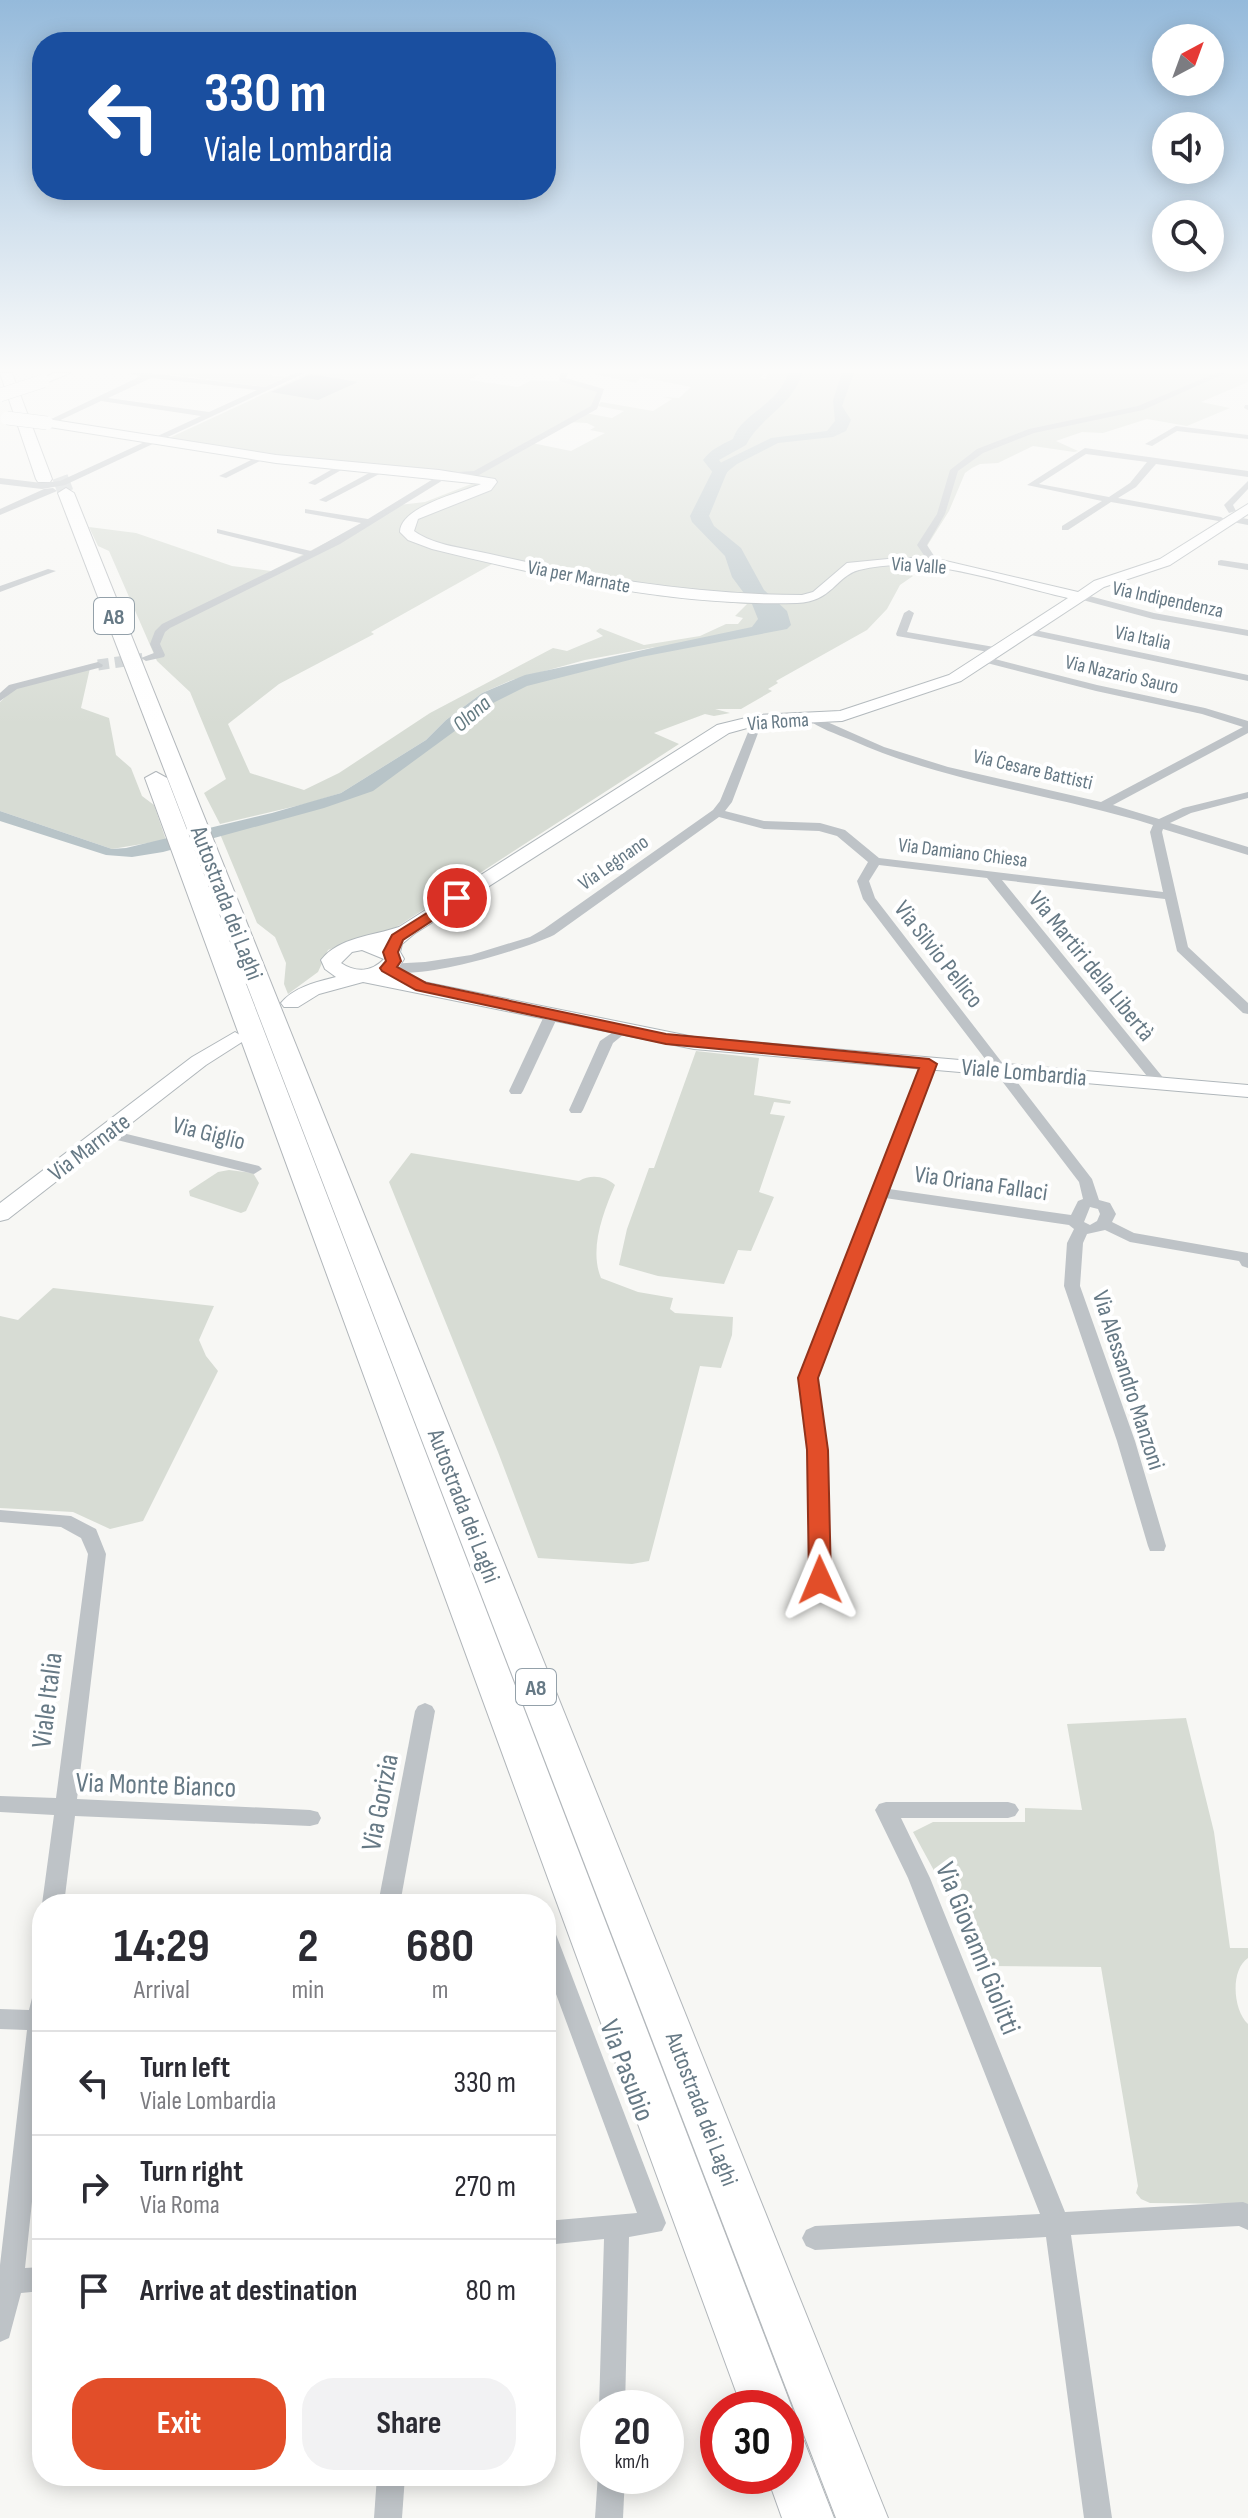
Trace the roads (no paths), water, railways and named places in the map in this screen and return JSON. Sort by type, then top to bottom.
[{"type":"highway","name":"Autostrada dei Laghi","points":[[55,491],[139,731],[192,844],[760,2390]]},
{"type":"highway","name":"Autostrada dei Laghi","points":[[55,491],[192,844],[862,2518]]},
{"type":"highway","points":[[799,2494],[808,2518]]},
{"type":"street","points":[[0,512],[44,491]]},
{"type":"street","points":[[323,500],[341,491]]},
{"type":"street","points":[[146,658],[160,656],[155,644],[160,631],[166,626],[312,554],[420,491]]},
{"type":"street","name":"Via per Marnate","points":[[473,491],[413,516],[407,524],[410,535],[499,560],[591,580],[639,588],[764,598]]},
{"type":"street","points":[[933,562],[922,545],[941,514],[948,491]]},
{"type":"street","points":[[1059,491],[1111,501],[1238,509],[1248,522]]},
{"type":"street","points":[[1065,528],[1125,491]]},
{"type":"street","name":"Via Roma","points":[[391,960],[393,942],[407,930],[714,734],[758,720],[842,716],[955,678],[1097,586],[1165,562],[1238,509]]},
{"type":"street","points":[[308,511],[368,522]]},
{"type":"street","points":[[220,531],[312,554]]},
{"type":"street","name":"Via Valle","points":[[764,598],[788,600],[818,595],[852,566],[898,562],[933,562],[1082,597]]},
{"type":"street","points":[[1221,563],[1248,567]]},
{"type":"street","points":[[0,589],[51,571]]},
{"type":"street","points":[[1059,592],[1097,586]]},
{"type":"street","name":"Via Indipendenza","points":[[1082,597],[1142,614],[1248,633]]},
{"type":"street","name":"Via Nazario Sauro","points":[[909,613],[901,634],[993,655],[1120,694],[1205,711],[1248,727]]},
{"type":"street","name":"Via Italia","points":[[1030,632],[1248,678]]},
{"type":"street","points":[[0,698],[13,687],[98,665]]},
{"type":"street","points":[[0,680],[13,687]]},
{"type":"street","name":"Via Cesare Battisti","points":[[812,719],[880,749],[945,770],[1103,806],[1248,851]]},
{"type":"street","name":"Via Legnano","points":[[391,960],[431,964],[518,947],[538,939],[717,813],[726,802],[758,720]]},
{"type":"street","points":[[1103,806],[1248,727]]},
{"type":"street","points":[[1248,795],[1187,810],[1159,824],[1156,832],[1182,948],[1248,1010]]},
{"type":"street","name":"Via Damiano Chiesa","points":[[717,813],[764,825],[820,827],[841,833],[875,861],[1168,896]]},
{"type":"street","name":"Via Silvio Pellico","points":[[875,861],[863,881],[869,899],[1001,1070]]},
{"type":"street","name":"Via Martiri della Libertà","points":[[992,876],[1160,1083]]},
{"type":"street","name":"Via Roma","points":[[331,963],[333,955],[339,951],[407,930]]},
{"type":"street","points":[[366,945],[391,960]]},
{"type":"street","points":[[291,1003],[312,990],[362,976],[391,960]]},
{"type":"street","name":"Viale Lombardia","points":[[391,960],[421,987]]},
{"type":"street","points":[[312,990],[331,963],[343,974],[362,976]]},
{"type":"street","name":"Viale Lombardia","points":[[362,976],[704,1045],[1248,1091]]},
{"type":"street","points":[[516,1091],[552,1014]]},
{"type":"street","points":[[576,1110],[607,1041],[622,1030]]},
{"type":"street","name":"Via Marnate","points":[[0,1214],[236,1040]]},
{"type":"street","points":[[820,1580],[817,1450],[808,1378],[929,1064]]},
{"type":"street","points":[[1001,1070],[1087,1182],[1092,1202]]},
{"type":"street","name":"Via Giglio","points":[[106,1133],[254,1169]]},
{"type":"street","name":"Via Oriana Fallaci","points":[[879,1192],[1079,1224]]},
{"type":"street","points":[[1092,1202],[1105,1206],[1108,1211],[1104,1224],[1094,1230],[1079,1224],[1083,1204],[1092,1202]]},
{"type":"street","name":"Via Alessandro Manzoni","points":[[1079,1224],[1072,1286],[1126,1441],[1157,1546]]},
{"type":"street","points":[[1104,1224],[1130,1237],[1244,1257],[1248,1263]]},
{"type":"street","name":"Viale Italia","points":[[0,1516],[64,1521],[89,1534],[97,1554],[54,1894]]},
{"type":"street","name":"Via Gorizia","points":[[391,1894],[425,1711]]},
{"type":"street","name":"Via Monte Bianco","points":[[0,1804],[310,1818]]},
{"type":"street","name":"Via Giovanni Giolitti","points":[[1008,1810],[886,1810],[919,1878],[1057,2224],[1098,2518]]},
{"type":"street","name":"Via Pasubio","points":[[556,1964],[653,2223],[617,2227]]},
{"type":"street","points":[[0,2019],[32,2014]]},
{"type":"street","points":[[0,2329],[32,2081]]},
{"type":"street","points":[[815,2238],[1243,2214],[1248,2218]]},
{"type":"street","points":[[556,2232],[617,2227],[612,2390]]},
{"type":"street","points":[[6,2279],[32,2279]]},
{"type":"street","points":[[388,2518],[390,2486]]},
{"type":"street","points":[[609,2518],[610,2494]]},
{"type":"water","name":"Olona","points":[[703,491],[719,491],[709,516],[714,526],[741,548],[764,590],[787,611],[791,625],[787,629],[641,657],[527,686],[493,703],[373,791],[324,808],[163,852],[132,857],[106,855],[0,821],[0,811],[112,849],[272,813],[341,793],[426,740],[446,720],[482,693],[525,675],[752,627],[758,619],[752,604],[732,577],[725,556],[692,522],[690,516]]},
{"type":"tunnel","points":[[98,665],[146,658]]}]
